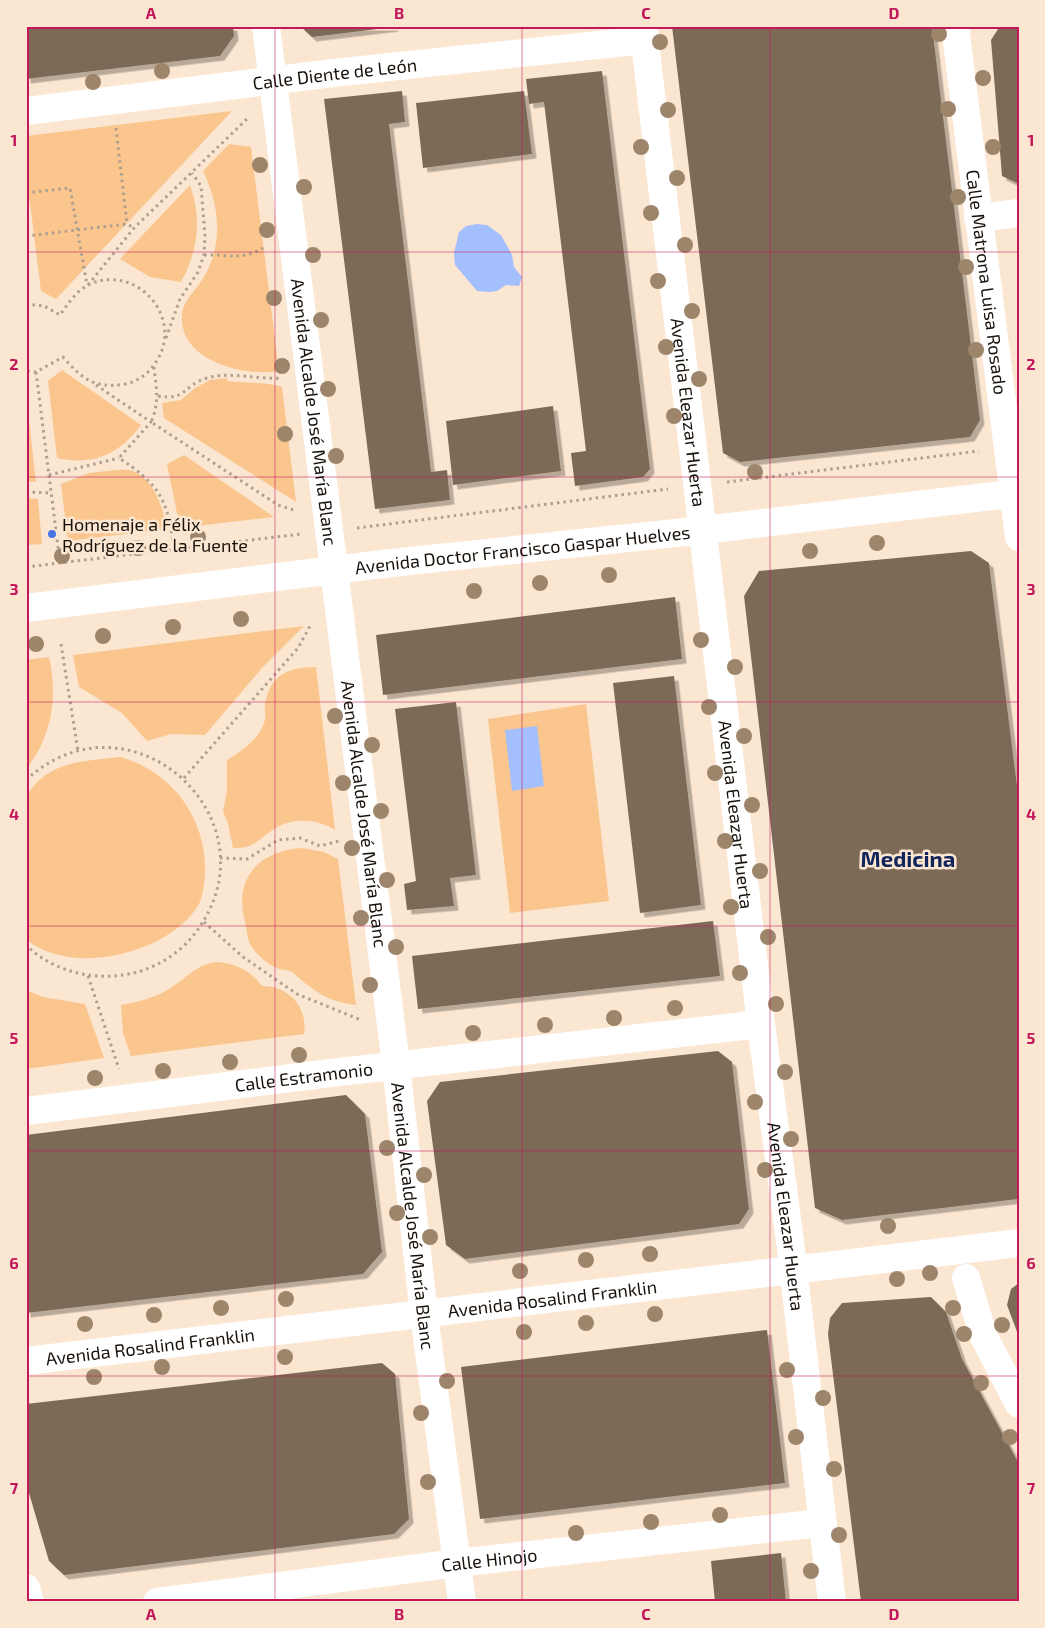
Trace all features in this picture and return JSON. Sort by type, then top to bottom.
[{"type":"street","name":"Avenida Alcalde José María Blanc","points":[[266,26],[396,1065],[424,1314],[462,1602]]},
{"type":"street","name":"Calle Matrona Luisa Rosado","points":[[955,26],[978,218],[1016,493],[1019,538]]},
{"type":"street","name":"Calle Diente de León","points":[[26,112],[644,33]]},
{"type":"street","name":"Avenida Eleazar Huerta","points":[[644,33],[761,1024],[793,1269],[821,1523],[832,1602]]},
{"type":"street","points":[[978,218],[1019,213]]},
{"type":"street","name":"Avenida Doctor Francisco Gaspar Huelves","points":[[26,608],[334,570],[704,530],[1016,493]]},
{"type":"street","name":"Calle Estramonio","points":[[26,1111],[396,1065],[761,1024]]},
{"type":"street","name":"Avenida Rosalind Franklin","points":[[26,1361],[1019,1243]]},
{"type":"street","points":[[966,1278],[984,1337],[1019,1404]]},
{"type":"street","name":"Calle Hinojo","points":[[158,1602],[457,1563],[821,1523]]},
{"type":"street","points":[[26,1588],[30,1602]]},
{"type":"path","points":[[26,291],[27,304],[44,306],[60,315],[74,296],[87,285],[134,228],[252,114]]},
{"type":"path","points":[[116,120],[126,224]]},
{"type":"path","points":[[94,383],[112,387],[131,383],[148,373],[160,358],[180,299],[198,272],[204,255],[206,236],[201,186],[192,172]]},
{"type":"path","points":[[26,193],[70,188],[87,285]]},
{"type":"path","points":[[26,236],[126,224],[134,228]]},
{"type":"path","points":[[204,255],[226,254],[244,257],[269,244]]},
{"type":"path","points":[[87,285],[104,280],[124,281],[142,288],[156,302],[164,320],[166,339]]},
{"type":"path","points":[[26,371],[36,372],[64,357],[79,375],[94,383],[278,505],[300,512]]},
{"type":"path","points":[[49,475],[119,458],[151,422],[156,410],[158,396],[154,365]]},
{"type":"path","points":[[36,372],[59,555]]},
{"type":"path","points":[[158,396],[172,398],[182,395],[195,383],[220,376],[264,379],[286,376]]},
{"type":"path","points":[[721,482],[986,450]]},
{"type":"path","points":[[119,458],[135,468],[158,490],[169,514],[173,542]]},
{"type":"path","points":[[352,528],[676,488]]},
{"type":"path","points":[[26,492],[51,493]]},
{"type":"path","points":[[26,567],[306,534]]},
{"type":"path","points":[[184,778],[298,648],[314,619]]},
{"type":"path","points":[[62,644],[78,750]]},
{"type":"path","points":[[26,780],[58,758],[78,750],[108,748],[145,754],[165,764],[184,778],[198,794],[210,814],[218,835],[220,858],[219,880],[214,902],[204,922],[190,940],[173,956],[154,967],[133,974],[110,977],[88,976],[53,964],[27,947]]},
{"type":"path","points":[[220,858],[247,859],[278,840],[300,838],[320,846],[343,840]]},
{"type":"path","points":[[204,922],[243,957],[297,994],[365,1022]]},
{"type":"path","points":[[88,976],[120,1075]]},
{"type":"shaded area","points":[[232,111],[56,299],[41,291],[26,172],[26,136]]},
{"type":"shaded area","points":[[229,144],[251,147],[279,371],[249,371],[217,363],[202,355],[191,344],[184,332],[182,316],[184,305],[209,267],[214,254],[216,240],[216,212],[209,184],[203,171]]},
{"type":"shaded area","points":[[190,185],[196,210],[196,235],[191,259],[181,282],[150,277],[120,259]]},
{"type":"shaded area","points":[[62,370],[141,425],[124,444],[94,459],[70,460],[57,458],[48,381]]},
{"type":"shaded area","points":[[228,378],[227,381],[262,383],[282,387],[296,502],[164,418],[162,403],[181,400],[195,388],[210,380]]},
{"type":"shaded area","points":[[26,395],[36,482],[26,481]]},
{"type":"shaded area","points":[[184,455],[274,517],[180,528],[167,464]]},
{"type":"shaded area","points":[[116,470],[133,471],[148,482],[161,505],[167,529],[68,541],[61,484],[89,473]]},
{"type":"shaded area","points":[[26,498],[38,499],[42,544],[26,545]]},
{"type":"shaded area","points":[[304,626],[262,668],[205,735],[171,734],[147,741],[122,713],[79,687],[73,655]]},
{"type":"shaded area","points":[[49,657],[53,687],[51,716],[42,744],[26,769],[26,660]]},
{"type":"shaded area","points":[[316,667],[335,830],[313,822],[297,821],[281,825],[252,845],[233,848],[223,811],[227,791],[227,760],[244,748],[260,732],[265,719],[265,705],[268,693],[277,679],[289,671]]},
{"type":"shaded area","points":[[586,704],[609,901],[510,913],[488,719]]},
{"type":"shaded area","points":[[121,757],[155,773],[181,798],[191,813],[203,848],[205,876],[201,900],[185,921],[166,936],[144,947],[119,954],[93,958],[68,957],[45,951],[26,939],[26,797],[44,776],[55,770],[80,762]]},
{"type":"shaded area","points":[[302,848],[324,852],[338,859],[356,1005],[337,1001],[322,995],[292,972],[271,965],[259,956],[249,941],[242,906],[246,880],[262,861],[287,850]]},
{"type":"shaded area","points":[[216,962],[242,968],[262,986],[272,987],[288,994],[300,1007],[303,1015],[304,1034],[131,1056],[123,1033],[121,1005],[158,995],[196,969]]},
{"type":"shaded area","points":[[26,990],[43,997],[85,1004],[104,1058],[26,1069]]},
{"type":"water","points":[[487,225],[501,235],[512,255],[514,267],[522,277],[519,286],[506,285],[497,291],[477,291],[455,265],[454,253],[459,232],[466,226]]},
{"type":"water","points":[[537,726],[544,786],[512,791],[505,730]]},
{"type":"building","points":[[26,26],[233,26],[234,36],[220,56],[26,79]]},
{"type":"building","points":[[300,26],[394,26],[394,27],[312,37]]},
{"type":"building","points":[[672,26],[932,26],[980,420],[970,437],[740,462],[723,453]]},
{"type":"building","points":[[1000,26],[1019,26],[1019,184],[1002,176],[991,40]]},
{"type":"building","points":[[602,71],[650,469],[643,477],[575,486],[571,453],[586,451],[544,102],[529,104],[526,79]]},
{"type":"building","points":[[402,91],[405,122],[389,124],[431,472],[447,470],[450,500],[375,509],[324,99]]},
{"type":"building","points":[[524,91],[532,154],[423,168],[416,103]]},
{"type":"building","points":[[553,406],[561,471],[453,485],[446,421]]},
{"type":"building","points":[[971,551],[989,563],[1019,802],[1019,1199],[842,1220],[815,1208],[744,596],[759,571]]},
{"type":"building","points":[[675,597],[682,659],[383,695],[376,635]]},
{"type":"building","points":[[674,676],[701,905],[640,913],[613,683]]},
{"type":"building","points":[[456,702],[476,875],[450,878],[454,906],[407,910],[404,884],[416,881],[395,709]]},
{"type":"building","points":[[713,921],[720,976],[418,1009],[412,956]]},
{"type":"building","points":[[718,1051],[732,1062],[749,1209],[739,1224],[465,1259],[446,1245],[427,1101],[440,1082]]},
{"type":"building","points":[[346,1095],[365,1114],[382,1252],[363,1274],[26,1313],[26,1135]]},
{"type":"building","points":[[1019,1283],[1019,1337],[1007,1305],[1011,1289]]},
{"type":"building","points":[[931,1297],[946,1312],[962,1359],[1019,1464],[1019,1602],[861,1602],[828,1334],[830,1318],[842,1303]]},
{"type":"building","points":[[767,1330],[785,1483],[480,1519],[461,1367]]},
{"type":"building","points":[[382,1363],[395,1374],[409,1519],[394,1534],[64,1575],[49,1561],[26,1483],[26,1404]]},
{"type":"building","points":[[781,1553],[786,1602],[715,1602],[711,1561]]},
{"type":"place","name":"Homenaje a Félix Rodríguez de la Fuente","points":[[52,534]]},
{"type":"district","name":"Medicina","points":[[908,858]]}]
